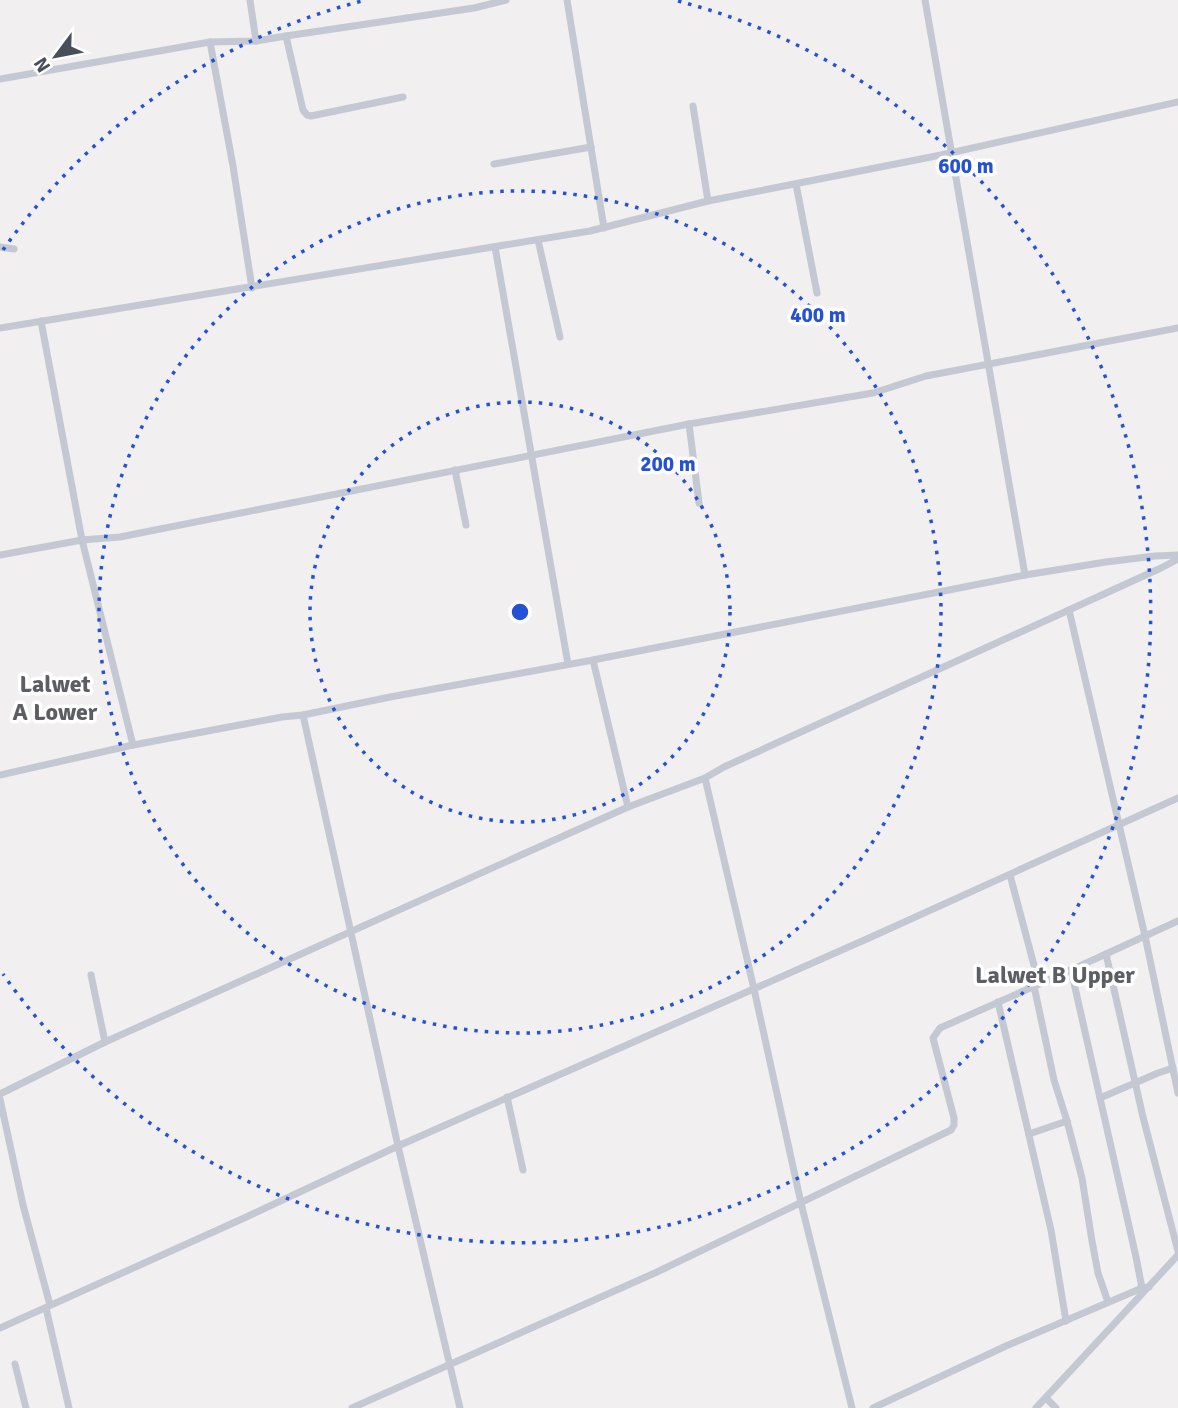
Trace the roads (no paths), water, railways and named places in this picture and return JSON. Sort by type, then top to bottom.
[{"type":"street","points":[[250,0],[256,41]]},
{"type":"street","points":[[0,79],[210,42],[256,41],[474,8],[506,0]]},
{"type":"street","points":[[567,0],[604,228]]},
{"type":"street","points":[[925,0],[1025,575]]},
{"type":"street","points":[[286,36],[303,110],[307,116],[404,97]]},
{"type":"street","points":[[210,42],[252,288]]},
{"type":"street","points":[[0,328],[604,228],[708,201],[951,153],[1178,102]]},
{"type":"street","points":[[693,106],[708,201]]},
{"type":"street","points":[[494,163],[591,147]]},
{"type":"street","points":[[796,184],[817,293]]},
{"type":"street","points":[[538,240],[560,337]]},
{"type":"street","points":[[0,247],[13,249]]},
{"type":"street","points":[[495,247],[568,664]]},
{"type":"street","points":[[41,321],[82,540],[133,745]]},
{"type":"street","points":[[0,555],[82,540],[120,537],[689,424],[873,393],[926,376],[1178,328]]},
{"type":"street","points":[[689,424],[699,503]]},
{"type":"street","points":[[455,470],[467,525]]},
{"type":"street","points":[[0,775],[133,745],[593,660],[1025,575],[1155,556],[1178,557]]},
{"type":"street","points":[[69,1408],[0,1096],[105,1042],[628,807],[705,778],[1161,568],[1178,557]]},
{"type":"street","points":[[1069,610],[1145,936],[1178,1093]]},
{"type":"street","points":[[593,660],[628,807]]},
{"type":"street","points":[[303,715],[398,1146],[460,1408]]},
{"type":"street","points":[[705,778],[801,1203],[852,1408]]},
{"type":"street","points":[[0,1328],[398,1146],[1010,875],[1178,797]]},
{"type":"street","points":[[1010,875],[1037,985],[1054,1080],[1082,1178],[1098,1273],[1108,1302]]},
{"type":"street","points":[[352,1408],[657,1272],[951,1130],[954,1118],[933,1038],[940,1028],[1178,920]]},
{"type":"street","points":[[1036,1408],[1178,1253],[1106,954]]},
{"type":"street","points":[[1071,970],[1145,1287]]},
{"type":"street","points":[[91,975],[105,1042]]},
{"type":"street","points":[[998,1002],[1051,1230],[1066,1321]]},
{"type":"street","points":[[1100,1098],[1173,1068]]},
{"type":"street","points":[[507,1097],[523,1170]]},
{"type":"street","points":[[1029,1134],[1067,1121]]},
{"type":"street","points":[[873,1408],[1145,1287]]},
{"type":"street","points":[[15,1364],[26,1408]]},
{"type":"street","points":[[1046,1398],[1056,1408]]},
{"type":"district","name":"Lalwet A Lower","points":[[55,698]]},
{"type":"district","name":"Lalwet B Upper","points":[[1055,975]]}]
